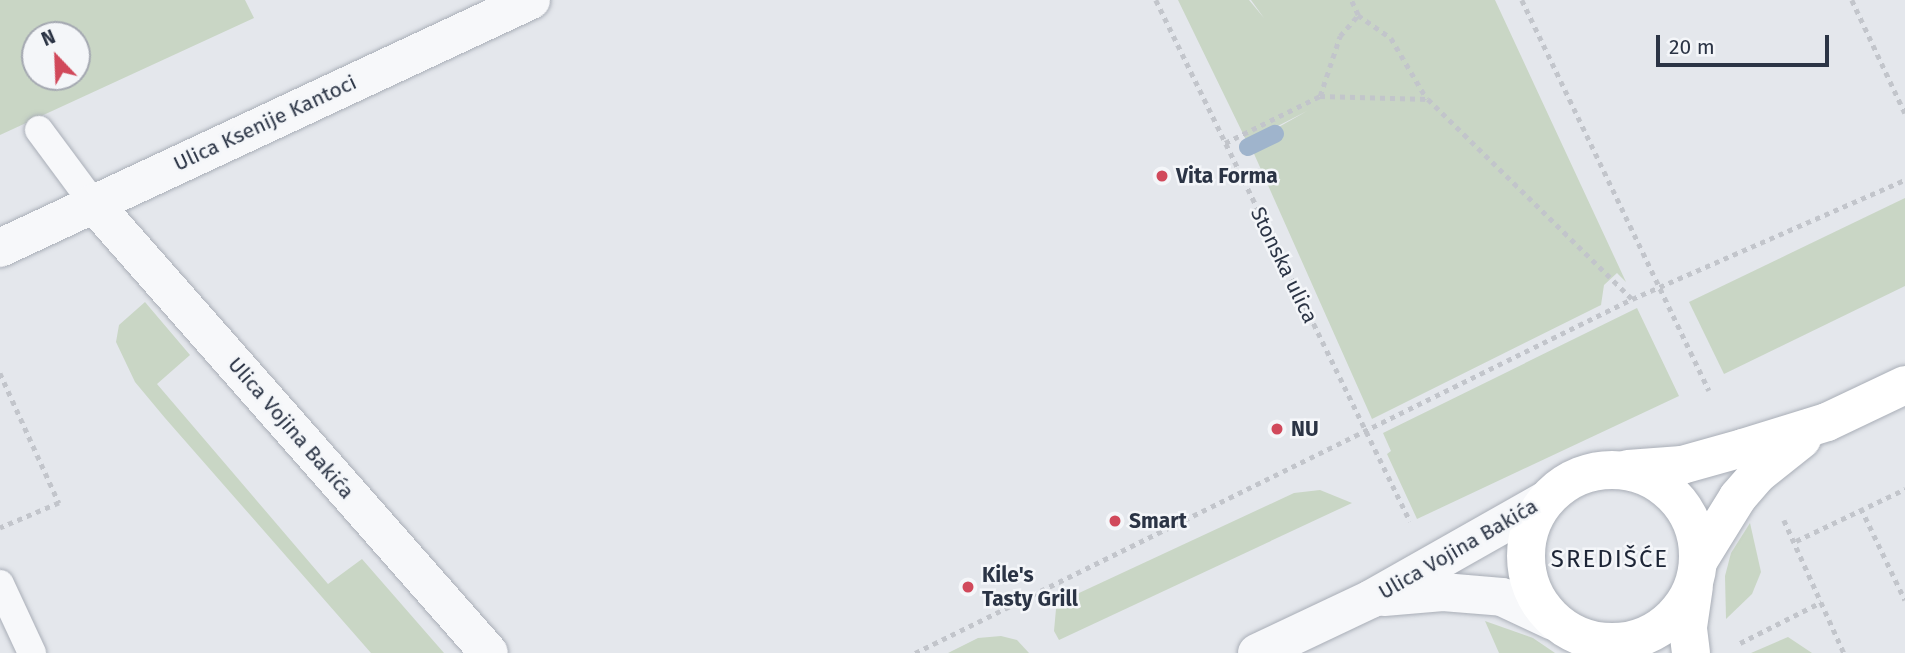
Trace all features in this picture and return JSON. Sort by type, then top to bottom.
[{"type":"street","name":"Ulica Ksenije Kantoci","points":[[0,248],[531,0]]},
{"type":"street","name":"Ulica Vojina Bakića","points":[[93,203],[489,653]]},
{"type":"street","points":[[1827,422],[1758,474],[1719,524],[1680,611],[1658,629],[1631,641],[1602,643],[1576,636],[1536,600],[1527,575],[1525,548],[1532,523],[1546,500],[1580,476],[1682,465],[1827,422],[1905,385]]},
{"type":"street","points":[[1620,470],[1646,476],[1668,490],[1686,510],[1696,534],[1696,573],[1688,627],[1691,653]]},
{"type":"street","name":"Ulica Vojina Bakića","points":[[1257,653],[1371,599],[1546,500]]},
{"type":"street","name":"Ulica Vojina Bakića","points":[[1371,599],[1443,592],[1502,597],[1576,636]]},
{"type":"lane","points":[[39,131],[93,203]]},
{"type":"lane","points":[[0,584],[32,653]]},
{"type":"path","name":"Stonska ulica","points":[[1156,0],[1365,433],[1414,528]]},
{"type":"path","points":[[1351,0],[1358,15],[1391,38],[1428,99],[1632,299]]},
{"type":"path","points":[[1522,0],[1709,391]]},
{"type":"path","points":[[1852,0],[1905,113]]},
{"type":"path","points":[[1320,96],[1340,36],[1358,15]]},
{"type":"path","points":[[1225,143],[1320,96],[1428,99]]},
{"type":"path","points":[[915,653],[1632,299],[1905,180]]},
{"type":"path","points":[[0,373],[59,503],[0,528]]},
{"type":"path","points":[[1796,541],[1905,489]]},
{"type":"path","points":[[1861,509],[1905,600]]},
{"type":"path","points":[[1783,518],[1796,541],[1844,653]]},
{"type":"path","points":[[1734,647],[1821,603]]},
{"type":"green space","points":[[0,0],[245,0],[254,18],[0,135]]},
{"type":"green space","points":[[1178,0],[1249,0],[1264,18],[1251,0],[1495,0],[1626,282],[1617,273],[1604,285],[1601,305],[1372,419],[1251,147],[1280,136],[1277,128],[1307,111],[1247,142]]},
{"type":"green space","points":[[1905,198],[1905,286],[1724,374],[1689,302]]},
{"type":"green space","points":[[145,302],[190,355],[157,384],[328,584],[362,559],[444,653],[371,653],[165,418],[135,382],[116,342],[119,325]]},
{"type":"green space","points":[[1637,308],[1679,396],[1417,519],[1387,454],[1391,451],[1383,433]]},
{"type":"green space","points":[[1320,490],[1352,503],[1059,640],[1054,631],[1056,609],[1064,600],[1294,493]]},
{"type":"green space","points":[[1750,523],[1761,572],[1752,594],[1726,619],[1725,576],[1731,553]]},
{"type":"green space","points":[[1485,621],[1533,638],[1555,653],[1499,653]]},
{"type":"green space","points":[[1001,636],[1017,640],[1029,653],[948,653],[978,638]]},
{"type":"green space","points":[[1788,637],[1812,653],[1751,653]]},
{"type":"waterway","points":[[1248,147],[1275,134]]},
{"type":"place","name":"Vita Forma","points":[[1162,176]]},
{"type":"place","name":"NU","points":[[1277,429]]},
{"type":"place","name":"Smart","points":[[1115,521]]},
{"type":"place","name":"Kile's Tasty Grill","points":[[968,587]]},
{"type":"district","name":"SREDIŠĆE","points":[[1610,560]]}]
